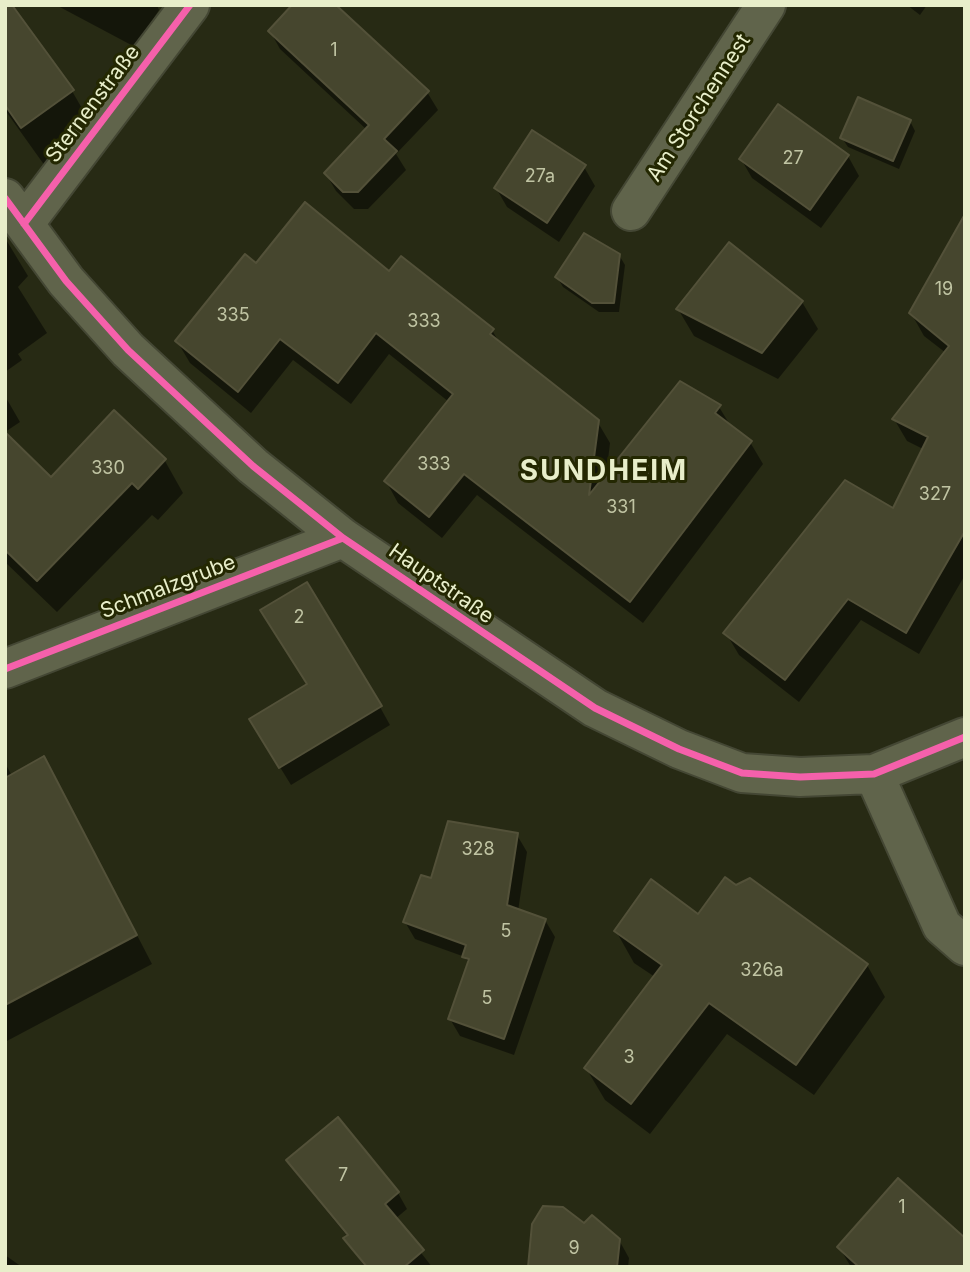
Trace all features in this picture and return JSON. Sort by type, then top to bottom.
[{"type":"street","name":"Sternenstraße","points":[[15,211],[190,5]]},
{"type":"street","name":"Am Storchennest","points":[[631,211],[766,5]]},
{"type":"street","name":"Hauptstraße","points":[[15,211],[66,281],[128,350],[253,466],[344,538],[595,708],[679,749],[743,773],[800,777],[874,774],[965,737]]},
{"type":"street","name":"Schmalzgrube","points":[[5,670],[344,538]]},
{"type":"street","points":[[874,774],[942,926],[965,946]]},
{"type":"building","points":[[5,5],[12,5],[74,90],[21,128],[5,105]]},
{"type":"building","points":[[292,5],[336,5],[429,91],[384,139],[397,151],[358,192],[343,192],[324,173],[369,125],[268,31]]},
{"type":"building","points":[[858,97],[911,120],[893,161],[840,138]]},
{"type":"building","points":[[778,104],[849,155],[810,210],[739,159]]},
{"type":"building","points":[[532,130],[586,165],[547,223],[494,188]]},
{"type":"building","points":[[305,202],[389,271],[401,256],[494,329],[490,334],[599,420],[589,495],[680,381],[721,405],[715,413],[752,441],[630,602],[464,474],[429,517],[384,481],[453,394],[376,333],[338,383],[280,339],[238,392],[175,341],[245,254],[256,263]]},
{"type":"building","points":[[965,214],[965,531],[906,633],[848,599],[785,680],[723,633],[845,480],[893,508],[928,437],[892,419],[949,346],[909,313]]},
{"type":"building","points":[[584,233],[620,254],[614,303],[592,303],[555,277]]},
{"type":"building","points":[[729,242],[803,301],[762,353],[676,309]]},
{"type":"building","points":[[114,410],[166,459],[138,489],[132,483],[37,581],[5,550],[5,432],[51,477]]},
{"type":"building","points":[[307,582],[382,706],[279,768],[249,719],[307,684],[260,610]]},
{"type":"building","points":[[44,756],[137,935],[5,1005],[5,778]]},
{"type":"building","points":[[448,821],[518,833],[507,905],[546,919],[504,1039],[448,1019],[469,959],[462,957],[466,945],[403,922],[421,875],[431,878]]},
{"type":"building","points":[[725,877],[736,885],[750,878],[868,964],[796,1065],[709,1003],[631,1104],[584,1068],[662,965],[614,931],[651,879],[698,914]]},
{"type":"building","points":[[338,1117],[399,1192],[385,1204],[424,1250],[404,1267],[367,1267],[343,1238],[348,1235],[286,1160]]},
{"type":"building","points":[[898,1178],[965,1238],[965,1267],[859,1267],[837,1247]]},
{"type":"building","points":[[543,1206],[563,1207],[584,1223],[592,1215],[620,1239],[617,1267],[528,1267],[532,1224]]},
{"type":"cycle path","points":[[24,224],[190,5]]},
{"type":"cycle path","points":[[5,198],[66,281],[128,350],[253,466],[343,538],[595,708],[679,749],[742,773],[800,777],[874,774],[965,737]]},
{"type":"cycle path","points":[[5,669],[343,538]]},
{"type":"district","name":"SUNDHEIM","points":[[604,472]]}]
